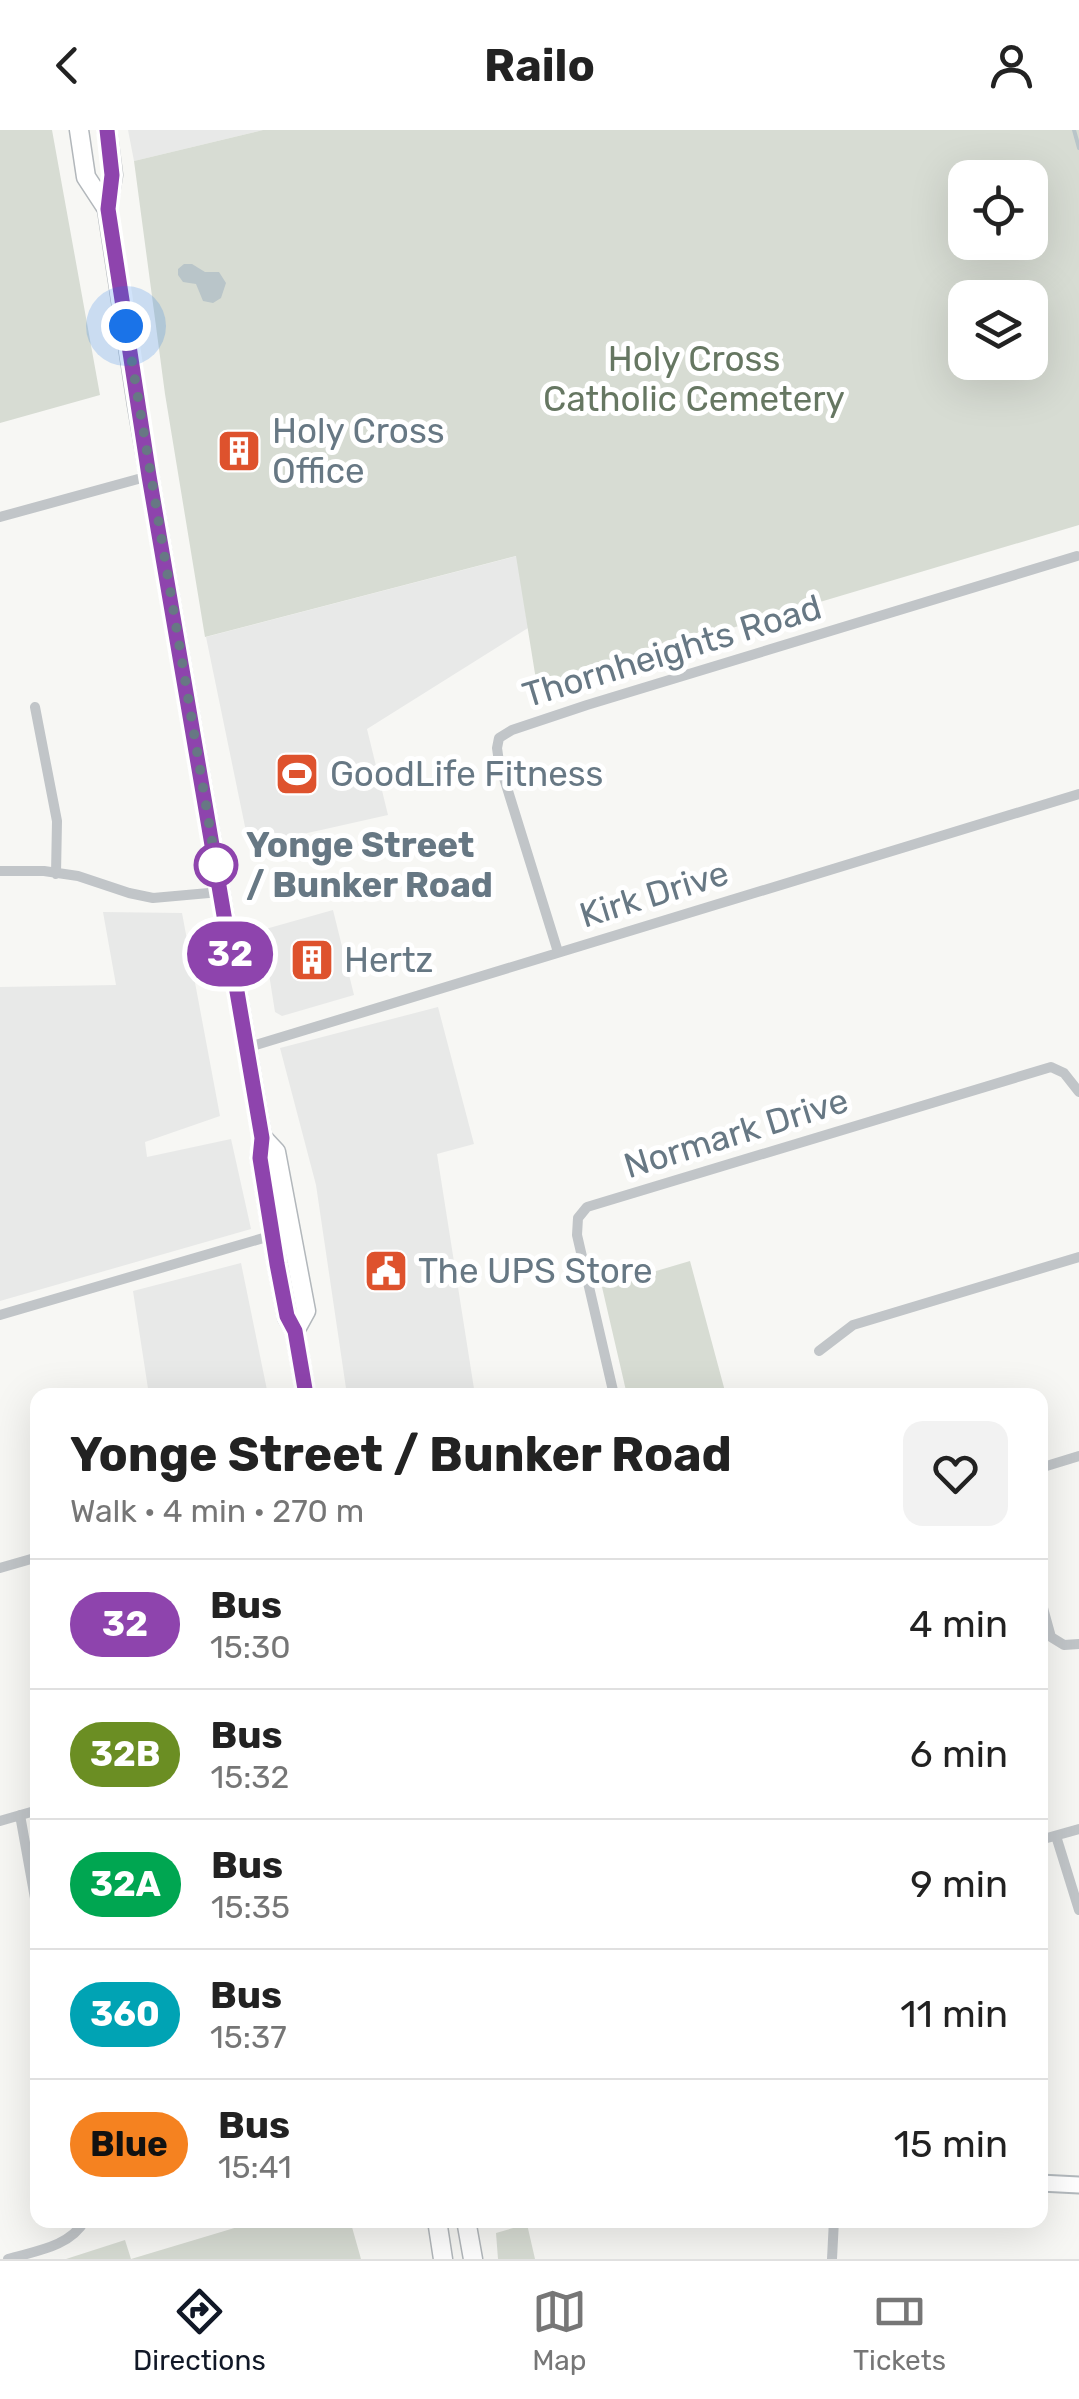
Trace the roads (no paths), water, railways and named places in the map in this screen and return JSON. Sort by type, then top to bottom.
[{"type":"main road","points":[[79,130],[86,176],[108,209]]},
{"type":"main road","points":[[107,130],[112,175],[108,209],[149,476],[262,1138],[276,1152],[282,1232],[306,1311],[295,1331],[305,1388]]},
{"type":"main road","points":[[442,2228],[443,2259]]},
{"type":"main road","points":[[467,2228],[473,2259]]},
{"type":"street","points":[[0,517],[149,476]]},
{"type":"street","name":"Thornheights Road","points":[[558,952],[499,762],[499,738],[587,705],[1077,556]]},
{"type":"street","points":[[34,706],[57,821],[56,874]]},
{"type":"street","name":"Kirk Drive","points":[[246,1048],[1079,794]]},
{"type":"street","points":[[0,871],[78,876],[153,898],[220,892]]},
{"type":"street","name":"Normark Drive","points":[[612,1388],[577,1235],[578,1218],[587,1207],[1051,1067],[1064,1073],[1079,1092]]},
{"type":"street","points":[[0,1315],[282,1232]]},
{"type":"street","points":[[819,1352],[853,1325],[1079,1257]]},
{"type":"street","points":[[1048,1466],[1079,1456]]},
{"type":"street","points":[[0,1568],[30,1559]]},
{"type":"street","points":[[1048,1626],[1051,1637],[1064,1645],[1079,1644]]},
{"type":"street","points":[[0,1821],[30,1812]]},
{"type":"street","points":[[20,1815],[30,1871]]},
{"type":"street","points":[[1048,1838],[1079,1829]]},
{"type":"street","points":[[1056,1836],[1079,1910]]},
{"type":"street","points":[[1048,2183],[1079,2185]]},
{"type":"street","points":[[8,2259],[66,2240],[80,2228]]},
{"type":"street","points":[[832,2259],[834,2228]]},
{"type":"waterway","points":[[1074,130],[1079,148]]},
{"type":"place","name":"Holy Cross Office","points":[[239,451]]},
{"type":"place","name":"GoodLife Fitness","points":[[297,774]]},
{"type":"place","name":"Yonge Street / Bunker Road","points":[[216,865]]},
{"type":"place","name":"Hertz","points":[[312,960]]},
{"type":"place","name":"The UPS Store","points":[[386,1271]]},
{"type":"park label","name":"Holy Cross Catholic Cemetery","points":[[694,379]]}]
